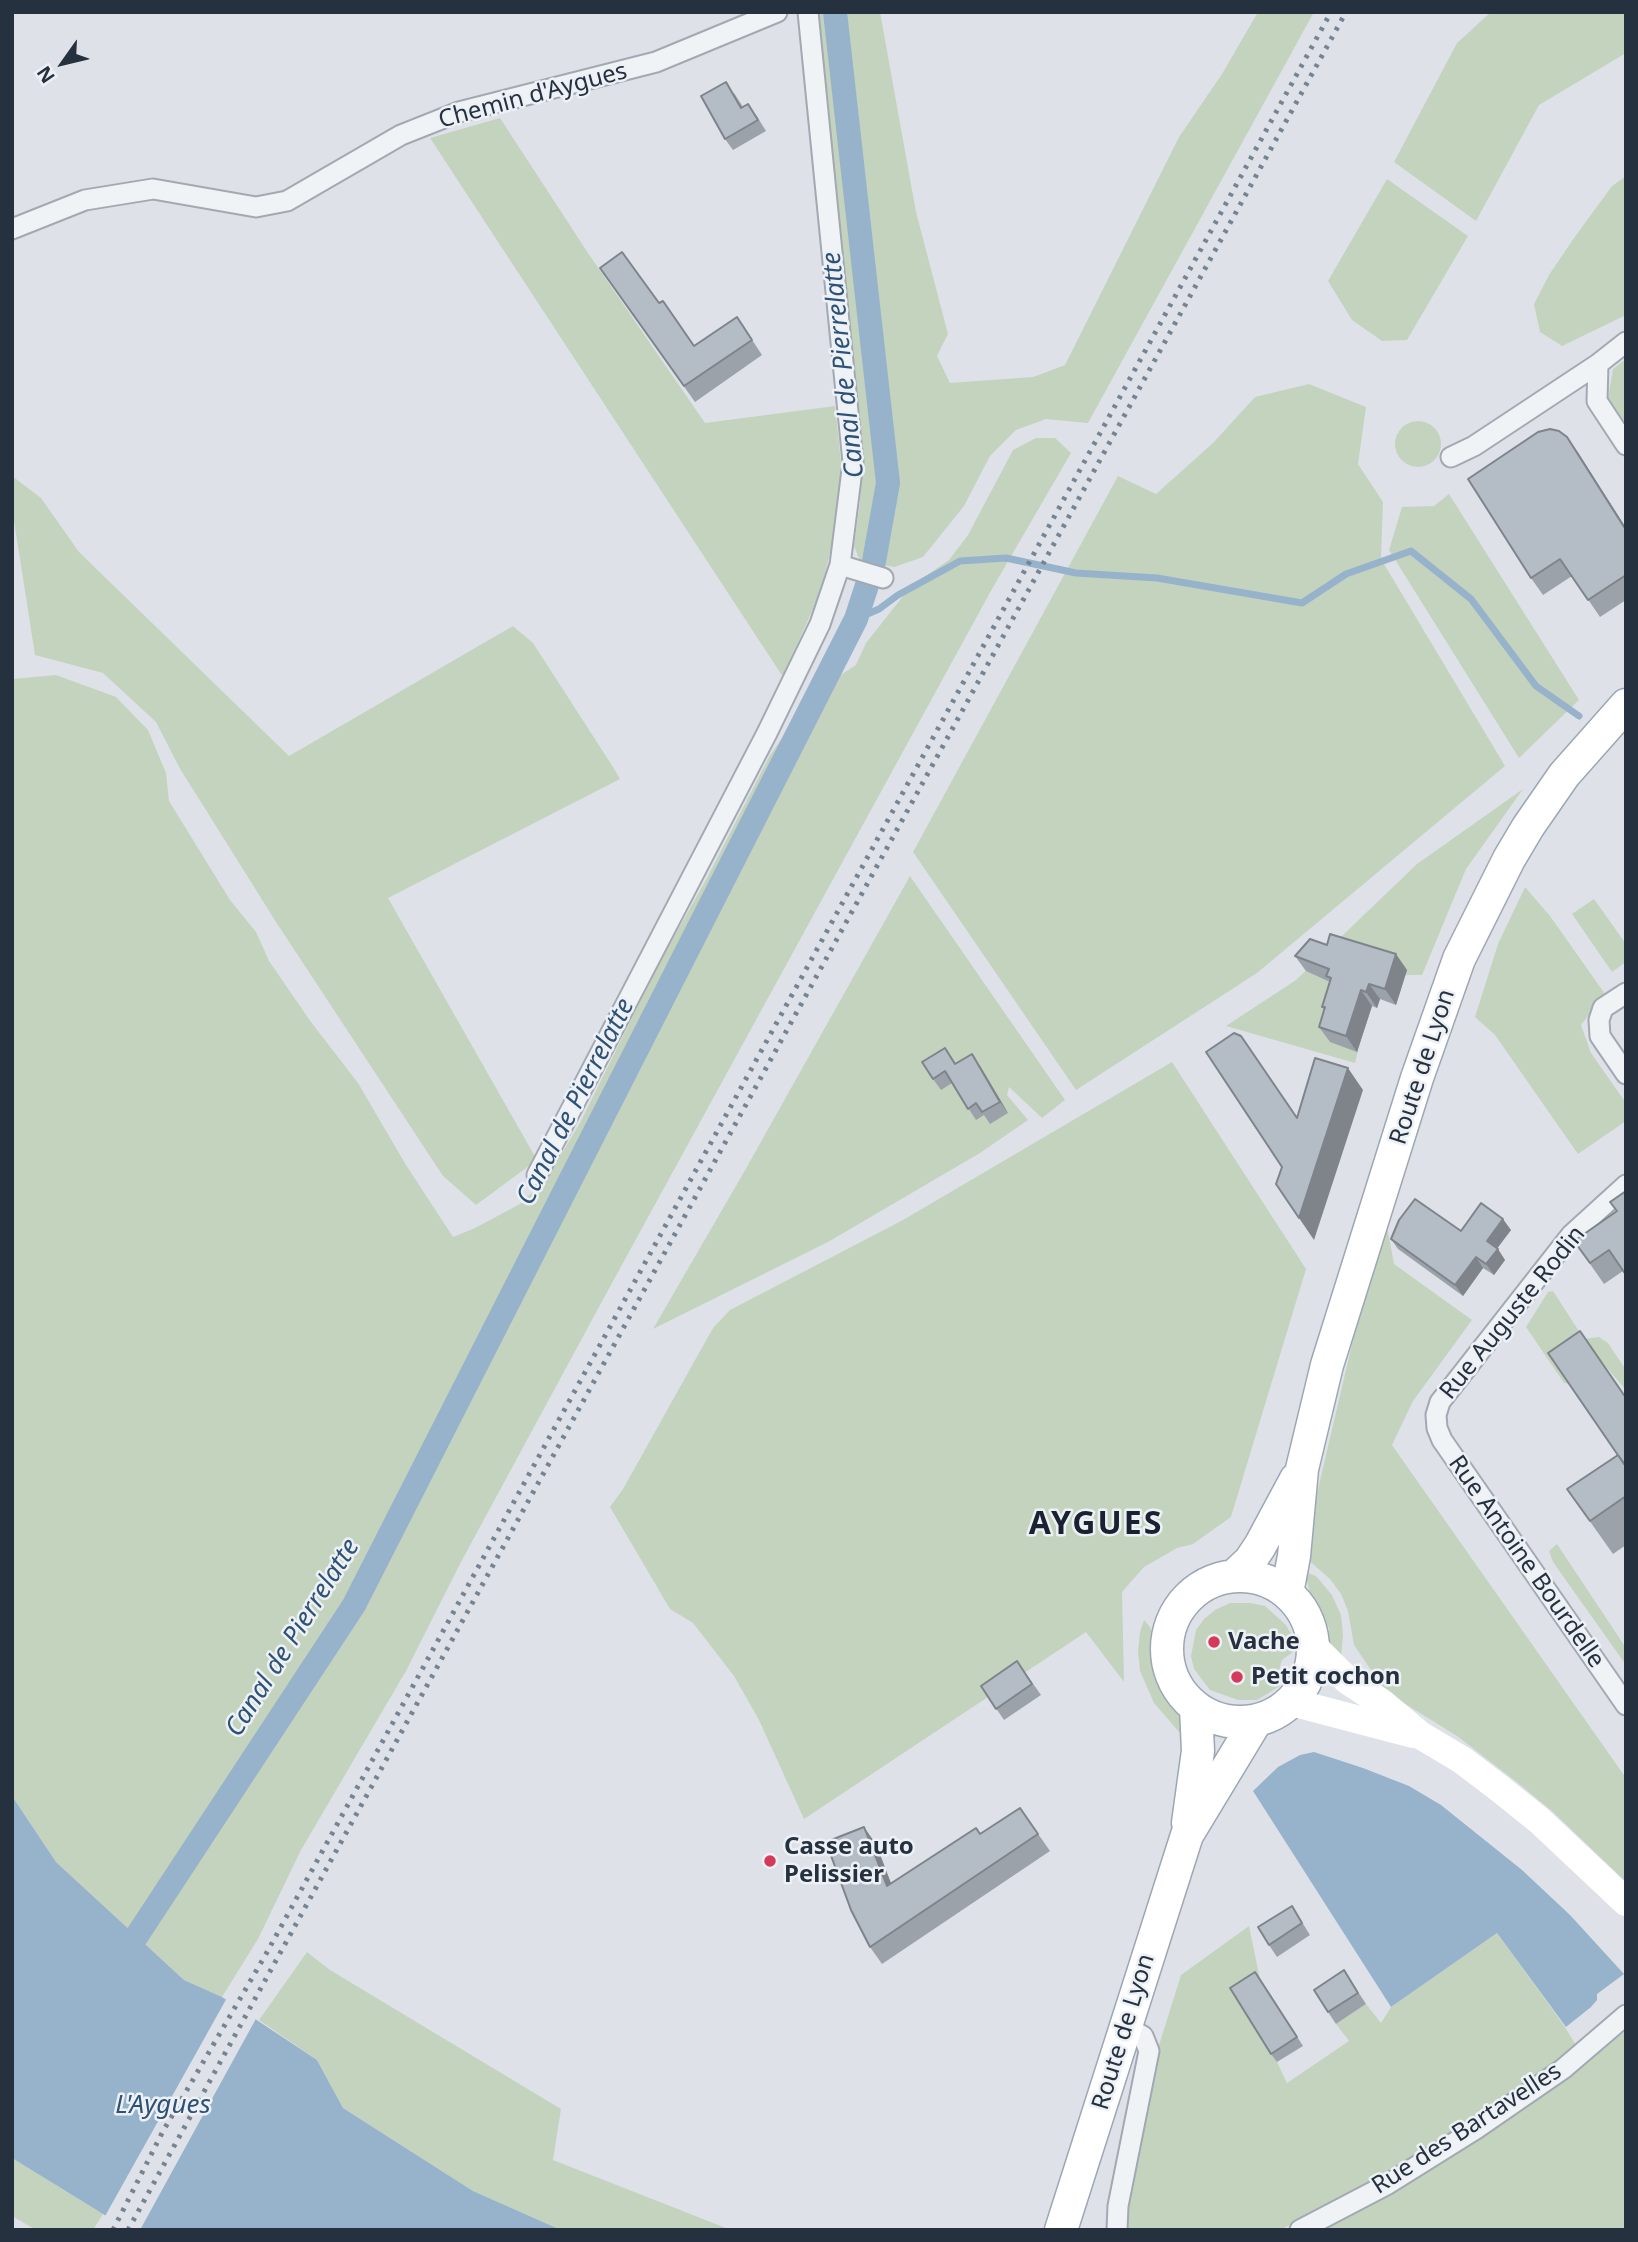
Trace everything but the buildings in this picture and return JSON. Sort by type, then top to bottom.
[{"type":"main road","name":"Route de Lyon","points":[[1287,1592],[1294,1556],[1302,1469],[1327,1365],[1417,1078],[1459,959],[1528,827],[1564,775],[1626,705]]},
{"type":"main road","name":"Route de Lyon","points":[[1234,1576],[1250,1561],[1260,1546],[1302,1469]]},
{"type":"main road","points":[[1234,1576],[1263,1579],[1287,1592],[1301,1608],[1310,1626],[1313,1646],[1311,1667],[1304,1686],[1291,1702],[1275,1714],[1256,1721],[1231,1722],[1207,1715],[1196,1708],[1181,1692],[1170,1673],[1167,1651],[1169,1629],[1178,1609],[1192,1593],[1212,1581],[1234,1576]]},
{"type":"main road","name":"Route de Lyon","points":[[1061,2230],[1187,1835],[1198,1751],[1196,1708]]},
{"type":"main road","name":"Route de Lyon","points":[[1187,1835],[1256,1721]]},
{"type":"street","name":"Chemin d'Aygues","points":[[12,229],[85,200],[153,189],[256,207],[287,201],[401,135],[459,112],[656,62],[777,12]]},
{"type":"street","points":[[537,1175],[767,733],[846,568],[853,462],[808,12]]},
{"type":"street","points":[[1451,457],[1474,446],[1598,364],[1626,342]]},
{"type":"street","points":[[1598,364],[1597,401],[1626,445]]},
{"type":"street","points":[[846,568],[883,578]]},
{"type":"street","points":[[1626,993],[1603,1008],[1599,1020],[1600,1036],[1626,1074]]},
{"type":"street","name":"Rue Auguste Rodin","points":[[1436,1415],[1440,1402],[1571,1235],[1626,1185]]},
{"type":"street","name":"Rue Antoine Bourdelle","points":[[1436,1415],[1442,1440],[1626,1705]]},
{"type":"street","points":[[1313,1646],[1347,1680],[1382,1703],[1420,1735],[1462,1760],[1541,1821],[1626,1902]]},
{"type":"street","points":[[1291,1702],[1420,1735]]},
{"type":"street","name":"Rue des Bartavelles","points":[[1300,2230],[1388,2184],[1476,2129],[1563,2069],[1626,2015]]},
{"type":"street","points":[[1117,2230],[1118,2206],[1149,2051],[1143,2036],[1125,2026]]},
{"type":"green space","points":[[813,12],[880,12],[916,212],[948,334],[937,356],[950,383],[1033,377],[1065,365],[1179,137],[1222,74],[1258,12],[1314,12],[1088,423],[1046,419],[1016,430],[990,456],[964,506],[923,557],[894,567],[860,561],[854,546],[860,502],[861,436],[836,191]]},
{"type":"green space","points":[[1491,12],[1626,12],[1626,53],[1539,105],[1476,221],[1394,162],[1457,43]]},
{"type":"green space","points":[[500,118],[588,253],[705,423],[835,406],[844,490],[822,588],[783,677],[430,138]]},
{"type":"green space","points":[[1626,176],[1626,315],[1562,346],[1540,332],[1534,304],[1549,275],[1574,238],[1612,186]]},
{"type":"green space","points":[[1387,179],[1468,236],[1407,340],[1382,341],[1352,320],[1328,281]]},
{"type":"green space","points":[[1626,359],[1626,424],[1608,398],[1613,369]]},
{"type":"green space","points":[[1309,384],[1366,407],[1358,464],[1383,502],[1381,559],[1505,766],[1257,973],[1076,1090],[913,852],[1118,476],[1156,494],[1213,443],[1255,397]]},
{"type":"green space","points":[[1418,421],[1434,428],[1441,444],[1434,460],[1418,467],[1402,460],[1395,444],[1402,428]]},
{"type":"green space","points":[[1036,438],[1055,438],[1071,453],[992,589],[612,1283],[461,1562],[406,1671],[301,1850],[258,1939],[222,1997],[184,1980],[56,1862],[12,1796],[12,679],[56,675],[116,697],[148,730],[166,773],[169,801],[230,900],[256,932],[269,961],[358,1083],[406,1165],[453,1237],[520,1204],[547,1178],[580,1123],[660,961],[706,880],[770,755],[816,691],[856,665],[866,643],[911,586],[949,560],[968,535],[1013,450]]},
{"type":"green space","points":[[12,476],[41,498],[79,552],[289,756],[513,626],[533,643],[613,767],[620,779],[388,898],[537,1160],[476,1205],[443,1176],[276,922],[179,767],[156,722],[103,673],[35,655],[12,508]]},
{"type":"green space","points":[[1449,494],[1579,700],[1519,758],[1389,550],[1402,507],[1434,506]]},
{"type":"green space","points":[[1523,789],[1466,869],[1422,975],[1377,975],[1355,1063],[1226,1026],[1296,980],[1417,864]]},
{"type":"green space","points":[[910,876],[1065,1100],[1042,1118],[1009,1087],[1007,1095],[1028,1120],[980,1153],[828,1242],[653,1329],[744,1172]]},
{"type":"green space","points":[[1525,887],[1550,916],[1605,994],[1581,1025],[1591,1053],[1626,1103],[1626,1121],[1578,1154],[1495,1035],[1475,1017],[1498,944]]},
{"type":"green space","points":[[1594,899],[1626,944],[1626,962],[1612,972],[1572,914]]},
{"type":"green space","points":[[1172,1062],[1306,1269],[1231,1517],[1193,1544],[1177,1548],[1144,1567],[1122,1592],[1124,1682],[1086,1632],[804,1819],[759,1720],[734,1676],[693,1623],[670,1609],[610,1507],[623,1489],[713,1328],[730,1310],[903,1220]]},
{"type":"green space","points":[[1387,1226],[1394,1264],[1472,1320],[1413,1401],[1392,1445],[1626,1778],[1626,1882],[1553,1812],[1518,1783],[1457,1736],[1386,1692],[1354,1645],[1348,1611],[1341,1594],[1330,1579],[1303,1553],[1356,1327]]},
{"type":"green space","points":[[1553,1291],[1584,1339],[1599,1337],[1608,1343],[1626,1370],[1626,1390],[1602,1362],[1570,1384],[1564,1383],[1526,1327],[1548,1292]]},
{"type":"green space","points":[[1557,1544],[1626,1648],[1626,1665],[1553,1562],[1549,1551]]},
{"type":"green space","points":[[1305,1572],[1316,1576],[1332,1595],[1341,1615],[1341,1657],[1329,1643],[1329,1628],[1310,1594]]},
{"type":"green space","points":[[1230,1603],[1265,1606],[1286,1625],[1294,1639],[1293,1652],[1282,1660],[1279,1670],[1280,1686],[1257,1700],[1238,1700],[1210,1690],[1194,1669],[1191,1656],[1196,1630],[1215,1610]]},
{"type":"green space","points":[[1144,1620],[1155,1641],[1155,1667],[1181,1718],[1185,1734],[1179,1732],[1154,1703],[1140,1671],[1138,1651]]},
{"type":"green space","points":[[1249,1926],[1277,2062],[1287,2083],[1349,2041],[1336,2024],[1366,2004],[1381,2023],[1391,2007],[1497,1933],[1577,2047],[1472,2125],[1381,2178],[1280,2230],[1122,2230],[1149,2077],[1181,1975]]},
{"type":"green space","points":[[307,1952],[330,1970],[561,2109],[553,2160],[731,2230],[561,2230],[473,2191],[343,2108],[317,2060],[259,2020]]},
{"type":"green space","points":[[1626,2031],[1626,2230],[1324,2230],[1496,2124]]},
{"type":"green space","points":[[12,2158],[103,2214],[93,2230],[36,2230],[12,2216]]},
{"type":"water","points":[[1314,1752],[1409,1786],[1441,1805],[1522,1870],[1570,1915],[1624,1974],[1597,1994],[1597,2000],[1591,2007],[1566,2027],[1497,1933],[1391,2007],[1253,1791],[1278,1767],[1300,1755]]},
{"type":"water","name":"L'Aygues","points":[[12,1796],[56,1862],[184,1980],[222,1997],[317,2060],[343,2108],[473,2191],[561,2230],[129,2230],[12,2158]]},
{"type":"pier","points":[[228,1996],[258,2015],[140,2230],[122,2230],[104,2218]]},
{"type":"waterway","name":"Canal de Pierrelatte","points":[[119,1963],[354,1605],[856,619],[873,567],[888,483],[835,12]]},
{"type":"waterway","points":[[856,619],[879,609],[898,595],[960,561],[1006,558],[1076,573],[1157,578],[1302,603],[1346,574],[1411,551],[1471,599],[1536,686],[1579,716]]},
{"type":"railway","points":[[113,2230],[162,2133],[266,1954],[1331,12]]},
{"type":"railway","points":[[128,2230],[1346,12]]},
{"type":"place","name":"Vache","points":[[1214,1642]]},
{"type":"place","name":"Petit cochon","points":[[1237,1677]]},
{"type":"place","name":"Casse auto Pelissier","points":[[770,1861]]},
{"type":"district","name":"AYGUES","points":[[1096,1525]]}]
